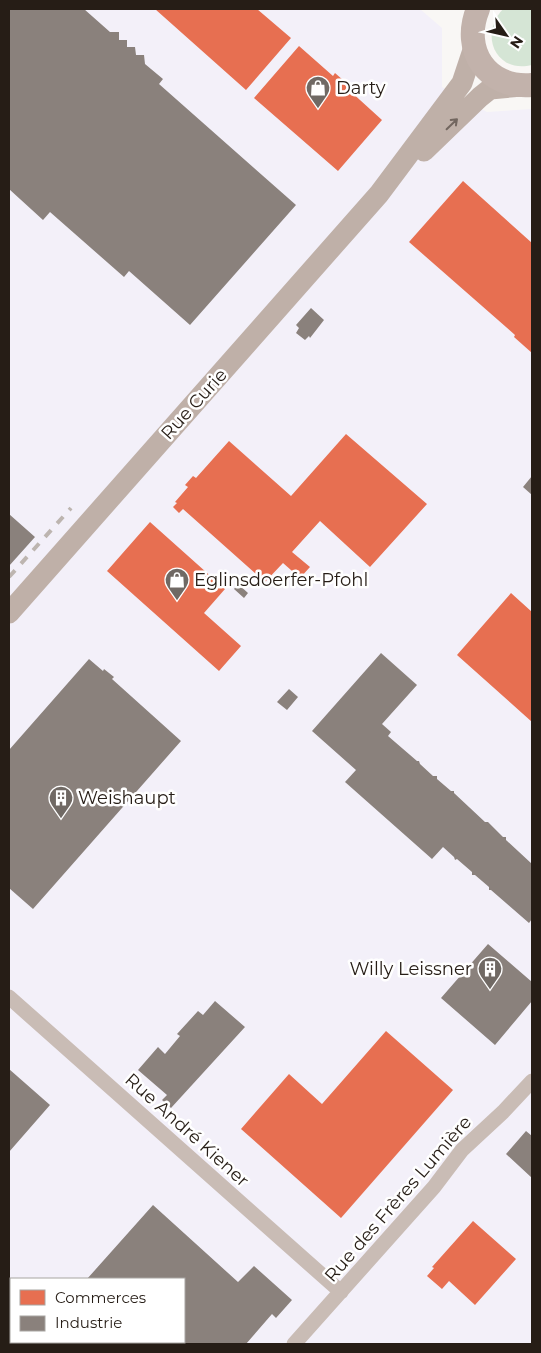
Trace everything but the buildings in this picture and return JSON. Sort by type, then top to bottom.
[{"type":"main road","points":[[472,13],[474,47],[481,63],[492,75],[507,83],[528,85]]},
{"type":"main road","name":"Rue Curie","points":[[9,613],[379,194],[462,84],[474,47]]},
{"type":"main road","name":"Rue Curie","points":[[379,194],[490,89],[528,85]]},
{"type":"street","name":"Rue André Kiener","points":[[9,997],[341,1292]]},
{"type":"street","name":"Rue des Frères Lumière","points":[[294,1344],[434,1187],[462,1150],[503,1112],[532,1080]]},
{"type":"shaded area","points":[[9,9],[420,9],[442,28],[442,87],[487,112],[532,109],[532,1344],[9,1344]]},
{"type":"green space","points":[[503,9],[532,9],[532,65],[520,66],[509,64],[495,50],[492,41],[492,30]]},
{"type":"railway","points":[[9,577],[71,508]]},
{"type":"place","name":"Darty","points":[[318,109]]},
{"type":"place","name":"Eglinsdoerfer-Pfohl","points":[[177,601]]},
{"type":"place","name":"Weishaupt","points":[[61,819]]},
{"type":"place","name":"Willy Leissner","points":[[490,990]]}]
